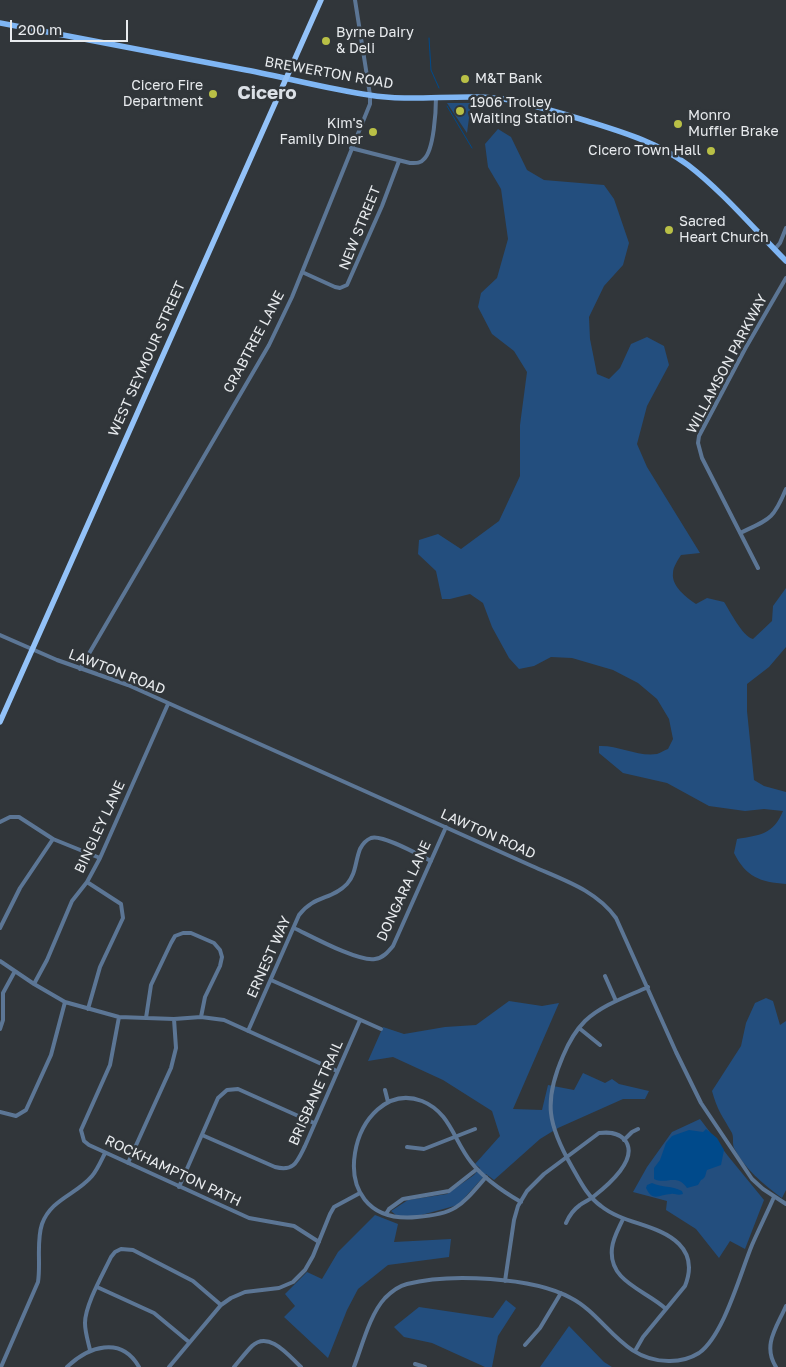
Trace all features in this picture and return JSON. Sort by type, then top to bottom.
[{"type":"highway","name":"WEST SEYMOUR STREET","points":[[0,722],[321,0]]},
{"type":"main road","name":"BREWERTON ROAD","points":[[0,24],[370,95],[396,98],[484,97],[510,100],[535,106],[640,138],[660,147],[687,164],[786,261]]},
{"type":"street","name":"CRABTREE LANE","points":[[80,669],[268,345],[283,318],[302,272],[368,108],[370,95],[355,0]]},
{"type":"street","points":[[352,148],[417,164],[426,157],[430,144],[436,97]]},
{"type":"street","name":"NEW STREET","points":[[302,272],[335,287],[340,288],[348,285],[382,206],[399,160]]},
{"type":"street","points":[[775,249],[780,243],[786,228]]},
{"type":"street","name":"WILLAMSON PARKWAY","points":[[758,568],[702,458],[698,443],[699,436],[745,349],[786,278]]},
{"type":"street","points":[[740,532],[773,516],[786,489]]},
{"type":"street","name":"LAWTON ROAD","points":[[0,635],[80,669],[128,686],[446,827],[602,900],[616,918],[701,1104],[752,1179],[786,1204]]},
{"type":"street","name":"BINGLEY LANE","points":[[34,984],[47,960],[72,901],[87,882],[100,858],[168,704]]},
{"type":"street","points":[[0,822],[10,816],[19,817],[53,838],[100,858]]},
{"type":"street","name":"DONGARA LANE","points":[[294,928],[359,957],[374,959],[385,955],[393,946],[446,827]]},
{"type":"street","points":[[0,928],[20,888],[53,838]]},
{"type":"street","name":"ERNEST WAY","points":[[248,1031],[299,915],[310,904],[333,894],[347,884],[357,866],[362,847],[371,838],[382,839],[431,861]]},
{"type":"street","points":[[87,882],[121,904],[123,918],[100,967],[88,1009]]},
{"type":"street","points":[[146,1018],[151,985],[170,943],[175,936],[183,933],[190,933],[214,943],[220,950],[222,957],[220,966],[205,997],[201,1017]]},
{"type":"street","points":[[0,961],[65,1002],[119,1017],[174,1019],[201,1017],[224,1020],[337,1071]]},
{"type":"street","points":[[0,1029],[3,1020],[3,993],[15,971]]},
{"type":"street","points":[[605,976],[616,1001]]},
{"type":"street","points":[[271,980],[381,1029]]},
{"type":"street","points":[[635,1351],[643,1337],[681,1292],[689,1277],[686,1254],[676,1241],[623,1219],[592,1198],[566,1157],[553,1129],[550,1103],[556,1073],[566,1050],[579,1028],[594,1014],[616,1001],[648,987]]},
{"type":"street","points":[[0,1112],[16,1116],[26,1110],[51,1055],[65,1002]]},
{"type":"street","name":"ROCKHAMPTON PATH","points":[[119,1017],[110,1065],[82,1130],[84,1141],[105,1153],[249,1218],[294,1226],[319,1242]]},
{"type":"street","points":[[128,1163],[171,1068],[176,1048],[174,1019]]},
{"type":"street","name":"BRISBANE TRAIL","points":[[202,1135],[275,1167],[285,1169],[295,1164],[360,1020]]},
{"type":"street","points":[[579,1028],[600,1045]]},
{"type":"street","points":[[179,1187],[218,1098],[227,1090],[232,1089],[246,1093],[314,1123]]},
{"type":"street","points":[[385,1090],[388,1102]]},
{"type":"street","points":[[486,1178],[468,1199],[453,1210],[403,1219],[386,1214],[372,1206],[360,1193],[354,1174],[353,1161],[355,1150],[368,1121],[377,1110],[388,1102],[411,1099],[430,1104],[444,1116],[467,1157],[477,1169],[502,1191],[521,1202]]},
{"type":"street","points":[[408,1147],[424,1149],[475,1129]]},
{"type":"street","points":[[624,1140],[638,1129]]},
{"type":"street","points":[[505,1281],[514,1220],[521,1202],[538,1179],[566,1157],[599,1133],[614,1133],[624,1140],[628,1154],[624,1166],[592,1198],[580,1205],[570,1215],[566,1224]]},
{"type":"street","points":[[1,1367],[38,1282],[40,1234],[44,1219],[55,1204],[92,1176],[105,1153]]},
{"type":"street","points":[[386,1214],[403,1199],[449,1191],[477,1169]]},
{"type":"street","points":[[169,1367],[220,1305],[245,1292],[279,1288],[293,1282],[305,1270],[334,1208],[360,1193]]},
{"type":"street","points":[[354,1367],[376,1311],[386,1297],[406,1284],[444,1279],[505,1281],[537,1286],[561,1293],[581,1304],[613,1336],[635,1351],[654,1360],[675,1361],[697,1354],[711,1340],[719,1327],[737,1286],[752,1244],[774,1197]]},
{"type":"street","points":[[623,1219],[612,1248],[614,1267],[623,1280],[666,1309]]},
{"type":"street","points":[[90,1350],[85,1322],[87,1310],[110,1257],[115,1252],[126,1248],[193,1281],[220,1305]]},
{"type":"street","points":[[97,1287],[154,1313],[189,1342]]},
{"type":"street","points":[[525,1345],[540,1328],[561,1293]]},
{"type":"street","points":[[776,1367],[770,1356],[769,1347],[786,1308]]},
{"type":"street","points":[[234,1367],[253,1344],[266,1341],[277,1345],[301,1367]]},
{"type":"street","points":[[67,1367],[90,1350],[105,1347],[121,1350],[130,1356],[139,1367]]},
{"type":"street","points":[[675,1361],[676,1367]]},
{"type":"street","points":[[415,1364],[425,1367]]},
{"type":"shaded area","points":[[447,103],[471,103],[467,133]]},
{"type":"shaded area","points":[[498,129],[511,137],[527,170],[544,180],[604,185],[614,199],[629,243],[623,265],[604,286],[589,317],[590,339],[597,374],[609,379],[620,368],[631,344],[647,337],[664,346],[669,365],[647,406],[637,444],[647,467],[700,553],[681,555],[673,571],[674,582],[677,587],[696,604],[707,598],[724,602],[741,628],[753,639],[772,621],[773,606],[786,588],[786,647],[769,667],[747,684],[747,711],[754,780],[764,786],[786,792],[786,884],[769,882],[755,877],[744,868],[734,853],[737,839],[759,835],[770,829],[775,825],[783,811],[764,809],[745,811],[709,806],[667,783],[623,773],[599,753],[599,746],[650,754],[657,754],[668,749],[673,739],[669,719],[657,699],[638,683],[613,670],[572,658],[551,657],[534,666],[519,669],[509,658],[492,627],[483,603],[470,594],[442,599],[436,571],[418,554],[419,540],[438,534],[461,549],[499,521],[520,476],[520,425],[527,372],[514,351],[492,334],[478,307],[481,293],[497,278],[508,239],[501,189],[488,167],[485,144]]},
{"type":"shaded area","points":[[766,998],[773,1001],[780,1025],[786,1021],[786,1190],[782,1198],[755,1176],[738,1155],[733,1146],[732,1133],[718,1108],[712,1091],[741,1046],[746,1023],[755,1003]]},
{"type":"shaded area","points":[[509,1001],[542,1006],[559,1003],[513,1109],[542,1110],[548,1085],[574,1090],[583,1073],[605,1083],[612,1079],[619,1084],[649,1091],[645,1099],[623,1099],[558,1128],[540,1139],[494,1180],[486,1174],[458,1205],[414,1217],[397,1216],[391,1211],[408,1200],[447,1194],[474,1175],[480,1168],[475,1164],[500,1136],[492,1111],[443,1080],[393,1057],[368,1061],[383,1027],[404,1034],[445,1027],[476,1025]]},
{"type":"shaded area","points":[[700,1119],[764,1200],[745,1249],[730,1241],[719,1258],[696,1229],[666,1210],[667,1201],[633,1192],[647,1167],[672,1132]]},
{"type":"shaded area","points":[[706,1129],[717,1138],[724,1150],[721,1165],[707,1170],[705,1177],[698,1185],[687,1188],[679,1181],[654,1179],[654,1168],[660,1160],[666,1143],[672,1136],[689,1130],[703,1132]]},
{"type":"shaded area","points":[[652,1183],[678,1189],[683,1194],[667,1194],[657,1197],[651,1195],[646,1188],[647,1185]]},
{"type":"shaded area","points":[[375,1215],[398,1224],[394,1242],[451,1239],[449,1257],[388,1265],[358,1289],[347,1310],[328,1358],[284,1317],[295,1306],[285,1294],[307,1272],[322,1279],[338,1252]]},
{"type":"shaded area","points":[[506,1300],[516,1308],[498,1336],[492,1367],[485,1367],[432,1343],[404,1337],[394,1327],[419,1307],[493,1318]]},
{"type":"shaded area","points":[[569,1326],[604,1362],[612,1367],[540,1367]]},
{"type":"waterway","points":[[429,38],[431,70],[439,88]]},
{"type":"waterway","points":[[447,106],[472,148]]},
{"type":"place","name":"Byrne Dairy & Deli","points":[[326,41]]},
{"type":"place","name":"M&T Bank","points":[[465,79]]},
{"type":"place","name":"Cicero Fire Department","points":[[213,94]]},
{"type":"place","name":"1906 Trolley Waiting Station","points":[[460,111]]},
{"type":"place","name":"Monro Muffler Brake","points":[[678,124]]},
{"type":"place","name":"Kim's Family Diner","points":[[373,132]]},
{"type":"place","name":"Cicero Town Hall","points":[[711,151]]},
{"type":"place","name":"Sacred Heart Church","points":[[669,230]]},
{"type":"district","name":"Cicero","points":[[267,93]]}]
